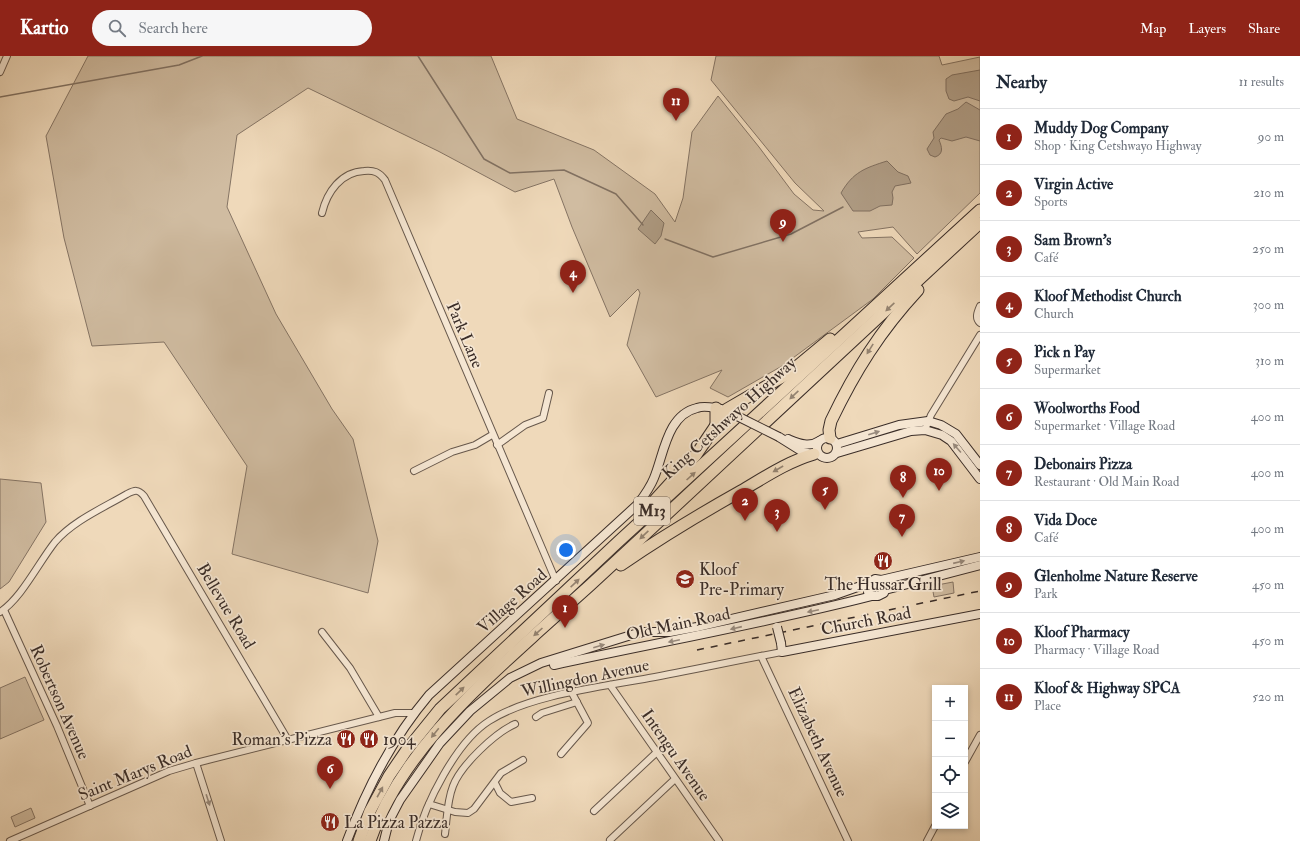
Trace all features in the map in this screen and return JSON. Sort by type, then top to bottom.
[{"type":"highway","name":"King Cetshwayo Highway","points":[[359,841],[370,811],[389,776],[423,729],[446,704],[618,542],[980,210]]},
{"type":"highway","name":"King Cetshwayo Highway","points":[[370,841],[394,790],[446,719],[497,669],[595,581],[980,223]]},
{"type":"highway","points":[[829,441],[829,427],[834,416],[875,341],[894,316],[968,235]]},
{"type":"highway","points":[[618,542],[637,518],[696,455],[725,411],[731,406],[789,373],[850,322],[881,301]]},
{"type":"highway","points":[[595,581],[644,548],[790,462],[816,454]]},
{"type":"main road","name":"Village Road","points":[[347,841],[376,772],[415,713],[433,692],[631,511],[644,496],[654,478],[668,438],[677,420],[688,411],[706,406],[725,411],[779,437],[803,452],[816,454],[826,459],[832,458],[837,453],[911,432],[927,425]]},
{"type":"main road","name":"Village Road","points":[[779,437],[807,445],[813,445],[899,425],[941,425],[956,434],[980,465]]},
{"type":"main road","name":"Village Road","points":[[927,425],[951,441],[980,479]]},
{"type":"main road","points":[[816,454],[817,449],[829,441],[837,453]]},
{"type":"main road","points":[[881,580],[980,557]]},
{"type":"main road","points":[[885,590],[885,584],[881,580],[875,578],[869,583],[868,592],[872,596],[878,596],[885,590],[980,565]]},
{"type":"main road","name":"Old Main Road","points":[[384,841],[389,822],[400,800],[424,764],[454,726],[494,689],[510,678],[541,664],[616,638],[646,632],[670,632],[697,627],[835,595],[869,583]]},
{"type":"main road","name":"Old Main Road","points":[[536,667],[643,648],[705,635],[840,605],[872,596]]},
{"type":"main road","name":"Church Road","points":[[782,652],[980,614]]},
{"type":"main road","points":[[777,627],[785,616]]},
{"type":"main road","points":[[766,621],[777,627],[782,652]]},
{"type":"main road","points":[[637,634],[635,642],[643,648]]},
{"type":"main road","points":[[616,638],[619,646],[626,650]]},
{"type":"main road","points":[[781,643],[792,651]]},
{"type":"street","points":[[0,72],[7,56]]},
{"type":"street","name":"Park Lane","points":[[322,212],[329,193],[340,180],[348,175],[369,170],[382,175],[492,435],[556,581]]},
{"type":"street","points":[[980,306],[977,315],[977,320],[980,323]]},
{"type":"street","points":[[927,425],[980,335]]},
{"type":"street","points":[[497,446],[525,425],[543,418],[549,393]]},
{"type":"street","points":[[414,471],[452,452],[475,445],[492,435]]},
{"type":"street","name":"Bellevue Road","points":[[2,611],[61,535],[75,525],[135,490],[141,492],[288,740]]},
{"type":"street","name":"Robertson Avenue","points":[[2,611],[57,726],[90,806]]},
{"type":"street","points":[[322,632],[350,668],[379,717]]},
{"type":"street","name":"Willingdon Avenue","points":[[416,841],[429,804],[460,751],[488,721],[529,703],[610,685],[782,652]]},
{"type":"street","name":"Elizabeth Avenue","points":[[761,656],[848,841]]},
{"type":"street","name":"Intengu Avenue","points":[[610,685],[719,841]]},
{"type":"street","points":[[561,754],[588,723],[572,693]]},
{"type":"street","points":[[536,717],[542,713],[577,702]]},
{"type":"street","name":"Saint Marys Road","points":[[10,841],[20,839],[156,776],[196,763],[395,713],[415,713]]},
{"type":"street","points":[[445,834],[448,810],[454,784],[468,764],[504,729],[515,724]]},
{"type":"street","points":[[968,757],[980,735]]},
{"type":"street","points":[[594,811],[657,752]]},
{"type":"street","points":[[429,804],[448,810],[468,813],[474,809],[495,783],[501,773],[523,760]]},
{"type":"street","points":[[196,763],[221,841]]},
{"type":"street","points":[[610,840],[675,779]]},
{"type":"street","points":[[495,783],[500,793],[511,802],[532,798]]},
{"type":"street","points":[[927,841],[933,829]]},
{"type":"shaded area","points":[[88,56],[491,56],[517,119],[594,150],[655,194],[675,222],[683,198],[692,132],[718,96],[794,194],[813,210],[824,211],[795,183],[711,80],[716,56],[939,56],[942,65],[980,57],[980,193],[917,254],[893,227],[858,232],[862,238],[892,237],[914,258],[873,299],[782,366],[728,397],[710,388],[722,370],[656,397],[627,345],[640,293],[638,289],[610,317],[572,227],[554,179],[515,192],[438,151],[308,88],[237,135],[227,207],[276,314],[332,409],[353,439],[378,541],[368,593],[232,554],[247,466],[164,342],[92,346],[64,238],[46,136]]},
{"type":"shaded area","points":[[980,70],[980,101],[968,97],[954,101],[949,99],[946,91],[946,79],[952,75]]},
{"type":"shaded area","points":[[966,102],[980,110],[980,141],[966,137],[952,141],[941,138],[939,140],[941,148],[940,154],[935,157],[930,155],[927,149],[934,138],[933,132],[946,114],[958,109]]},
{"type":"shaded area","points":[[887,161],[898,172],[908,176],[911,183],[895,186],[892,192],[892,205],[880,206],[870,211],[853,211],[841,193],[855,175],[872,166]]},
{"type":"shaded area","points":[[651,210],[664,223],[661,236],[655,244],[638,229]]},
{"type":"shaded area","points":[[0,479],[41,483],[46,522],[9,582],[0,589]]},
{"type":"shaded area","points":[[953,582],[954,593],[934,597],[932,586]]},
{"type":"shaded area","points":[[25,677],[44,720],[0,739],[0,688]]},
{"type":"shaded area","points":[[31,808],[35,818],[15,827],[11,817]]},
{"type":"waterway","points":[[0,97],[179,65],[202,56]]},
{"type":"waterway","points":[[418,56],[484,159],[510,173],[564,170],[616,194],[643,225]]},
{"type":"waterway","points":[[665,239],[713,257],[791,234],[843,207]]},
{"type":"railway","points":[[697,650],[980,591]]},
{"type":"place","name":"Kloof & Highway SPCA","points":[[676,121]]},
{"type":"place","name":"Glenholme Nature Reserve","points":[[783,242]]},
{"type":"place","name":"Kloof Methodist Church","points":[[573,293]]},
{"type":"place","name":"Kloof Pharmacy","points":[[939,491]]},
{"type":"place","name":"Vida Doce","points":[[903,498]]},
{"type":"place","name":"Pick n Pay","points":[[825,510]]},
{"type":"place","name":"Virgin Active","points":[[745,521]]},
{"type":"place","name":"Sam Brown's","points":[[777,532]]},
{"type":"place","name":"Debonairs Pizza","points":[[902,537]]},
{"type":"place","name":"The Hussar Grill","points":[[883,561]]},
{"type":"place","name":"Kloof Pre-Primary","points":[[685,579]]},
{"type":"place","name":"Muddy Dog Company","points":[[565,628]]},
{"type":"place","name":"Roman's Pizza","points":[[346,739]]},
{"type":"place","name":"1904","points":[[369,739]]},
{"type":"place","name":"Woolworths Food","points":[[330,789]]},
{"type":"place","name":"La Pizza Pazza","points":[[330,822]]}]
